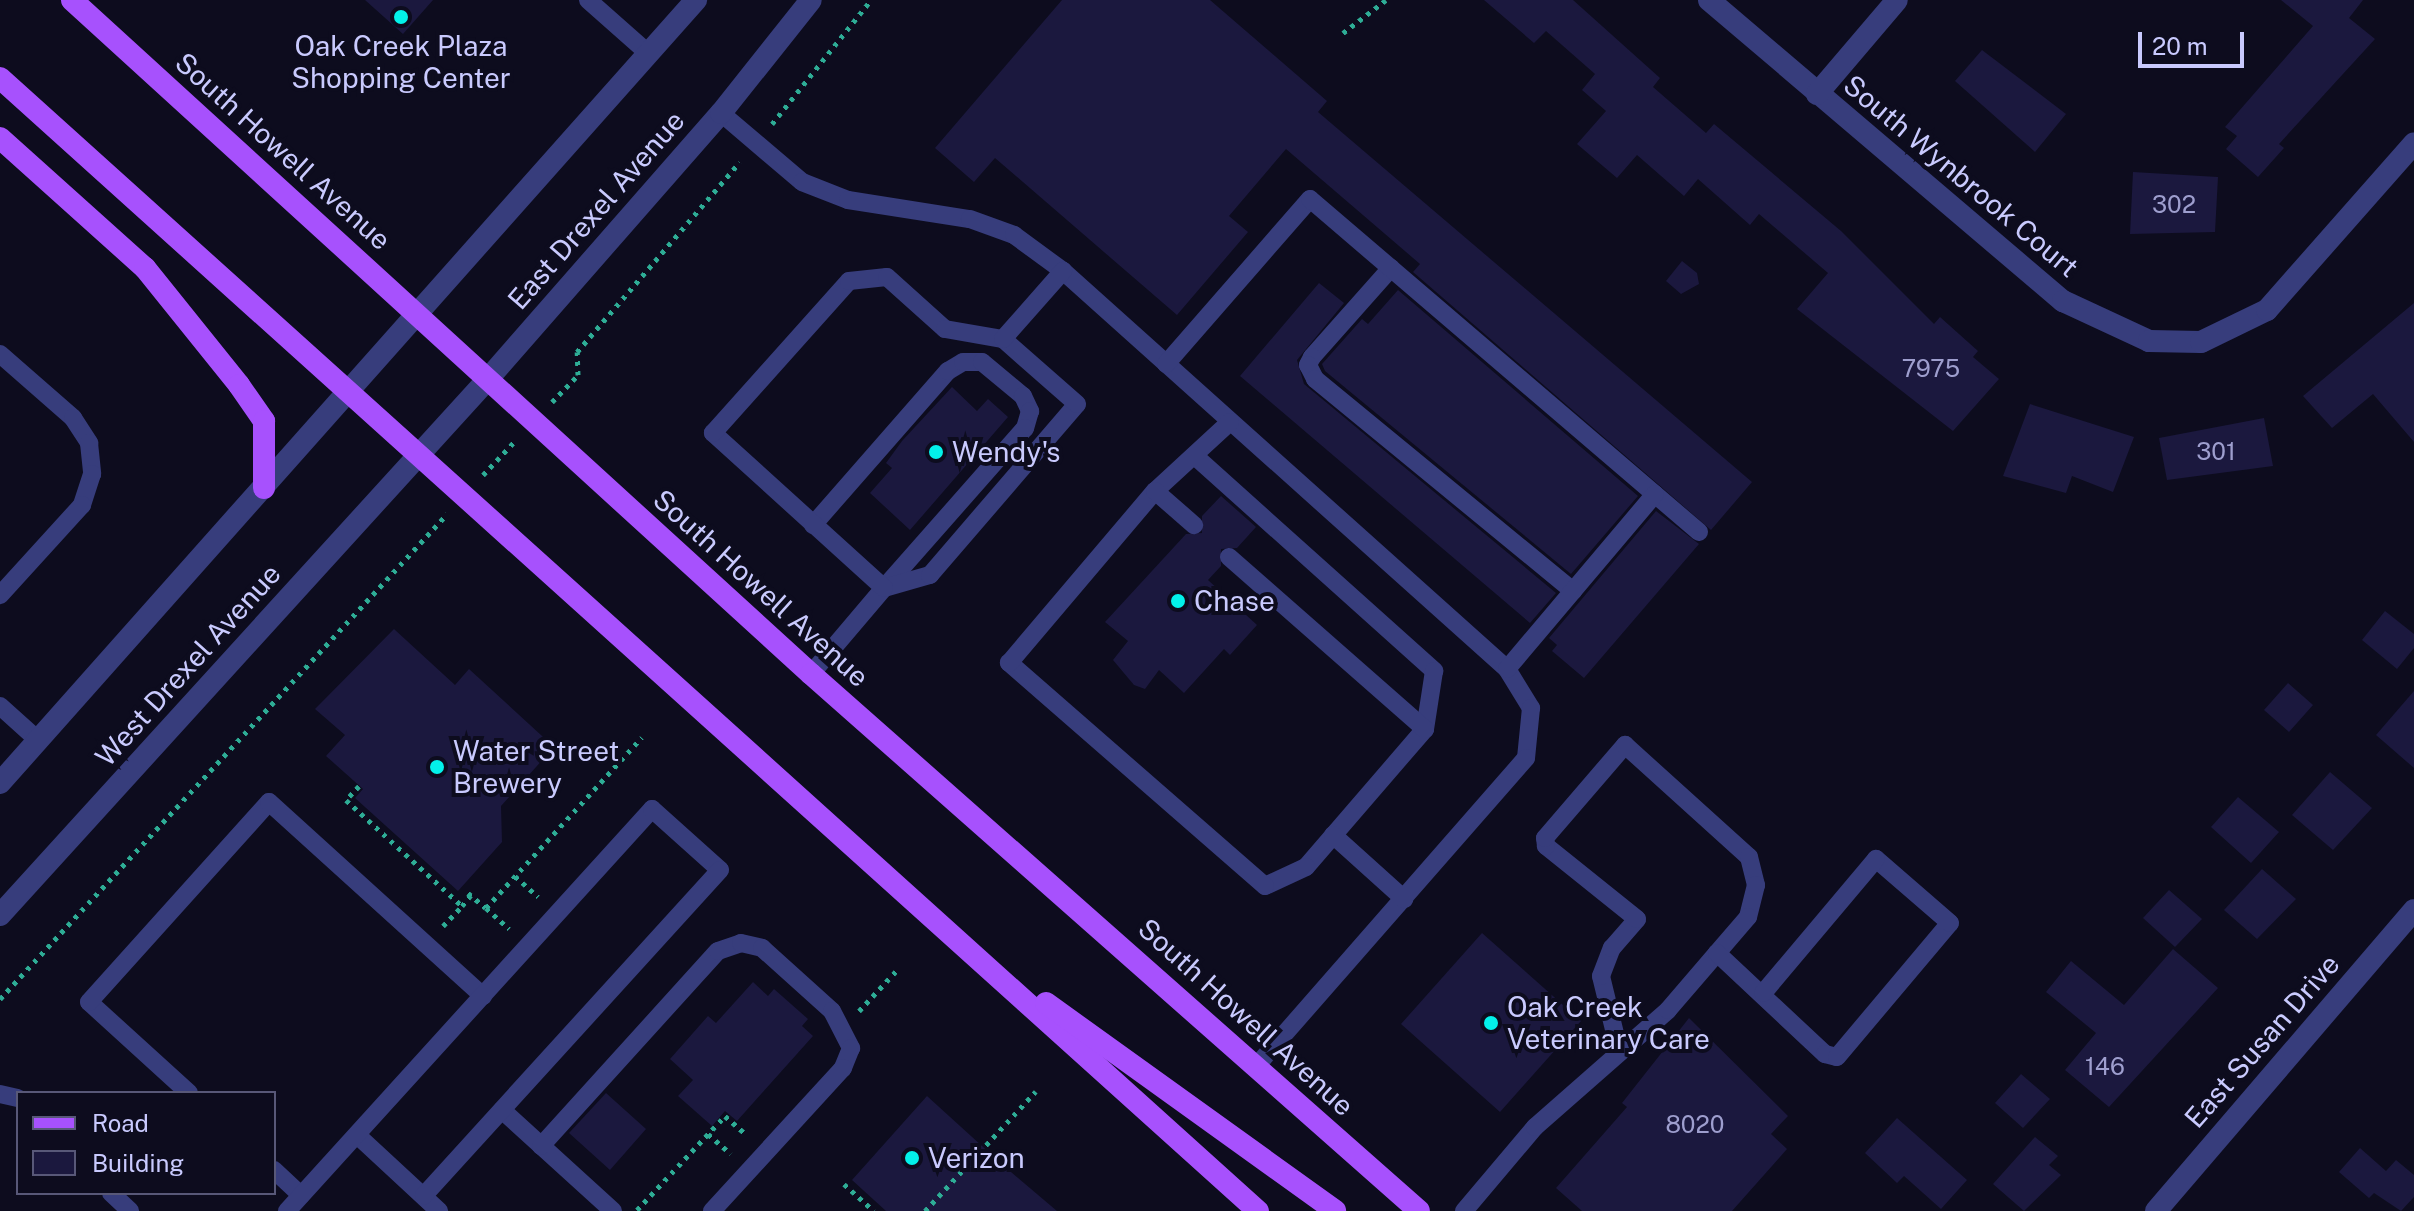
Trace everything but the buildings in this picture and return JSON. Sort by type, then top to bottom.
[{"type":"main road","name":"South Howell Avenue","points":[[72,0],[811,674],[1419,1211]]},
{"type":"main road","points":[[0,78],[352,391],[463,496],[982,959],[1258,1211]]},
{"type":"main road","points":[[0,138],[145,268],[239,385],[264,421],[264,488]]},
{"type":"main road","points":[[982,959],[1335,1211]]},
{"type":"street","points":[[0,783],[419,316],[696,0]]},
{"type":"street","name":"East Drexel Avenue","points":[[420,455],[721,113],[811,0]]},
{"type":"street","name":"South Wynbrook Court","points":[[1709,0],[2063,301],[2130,336],[2201,342],[2267,310],[2414,143]]},
{"type":"street","points":[[1817,94],[1897,0]]},
{"type":"street","name":"West Drexel Avenue","points":[[0,915],[420,455]]},
{"type":"street","name":"East Susan Drive","points":[[2156,1211],[2414,910]]},
{"type":"lane","points":[[588,0],[648,53]]},
{"type":"lane","points":[[721,113],[802,182],[848,200],[970,219],[1014,235],[1063,271],[1507,669],[1531,708],[1526,758],[1256,1066]]},
{"type":"lane","points":[[1166,364],[1310,199],[1699,532]]},
{"type":"lane","points":[[1391,268],[1312,357],[1308,365],[1315,379],[1573,591]]},
{"type":"lane","points":[[1003,339],[1063,271]]},
{"type":"lane","points":[[887,277],[945,329],[1003,339],[1077,404],[930,575],[884,588],[713,433],[849,281],[887,277]]},
{"type":"lane","points":[[0,354],[73,418],[89,443],[92,474],[82,505],[0,595]]},
{"type":"lane","points":[[811,674],[1025,428],[1030,411],[1023,396],[982,362],[963,362],[948,371],[813,525]]},
{"type":"lane","points":[[1197,458],[1434,671],[1425,729],[1306,867],[1265,886],[1009,663],[1155,491],[1197,458],[1230,422]]},
{"type":"lane","points":[[1155,491],[1194,525]]},
{"type":"lane","points":[[1507,669],[1655,494]]},
{"type":"lane","points":[[1229,557],[1425,729]]},
{"type":"lane","points":[[0,706],[39,741]]},
{"type":"lane","points":[[1464,1211],[1535,1127],[1668,1010],[1748,917],[1756,885],[1749,857],[1625,745],[1545,838],[1546,846],[1637,919],[1612,948],[1601,976],[1619,1050]]},
{"type":"lane","points":[[187,1091],[89,1002],[269,802],[483,996]]},
{"type":"lane","points":[[287,1211],[652,809],[720,870],[424,1195]]},
{"type":"lane","points":[[1333,835],[1404,899]]},
{"type":"lane","points":[[1717,953],[1825,1054],[1845,1055],[1950,923],[1876,859],[1763,993]]},
{"type":"lane","points":[[541,1146],[718,951],[741,943],[762,948],[845,1027],[851,1048],[822,1091],[712,1211]]},
{"type":"lane","points":[[502,1110],[613,1211]]},
{"type":"lane","points":[[357,1135],[439,1211]]},
{"type":"lane","points":[[276,1172],[301,1195]]},
{"type":"lane","points":[[113,1195],[130,1211]]},
{"type":"path","points":[[0,999],[578,375],[577,352],[756,143],[871,0]]},
{"type":"path","points":[[1343,33],[1386,0]]},
{"type":"path","points":[[359,786],[346,800],[462,906],[470,894],[486,908],[642,737]]},
{"type":"path","points":[[853,1017],[899,968]]},
{"type":"path","points":[[925,1211],[1036,1091]]},
{"type":"path","points":[[639,1209],[725,1116],[747,1135],[756,1125]]},
{"type":"path","points":[[844,1184],[874,1211]]},
{"type":"place","name":"Oak Creek Plaza Shopping Center","points":[[401,17]]},
{"type":"place","name":"Wendy's","points":[[936,452]]},
{"type":"place","name":"Chase","points":[[1178,601]]},
{"type":"place","name":"Water Street Brewery","points":[[437,767]]},
{"type":"place","name":"Oak Creek Veterinary Care","points":[[1491,1023]]},
{"type":"place","name":"Verizon","points":[[912,1158]]}]
